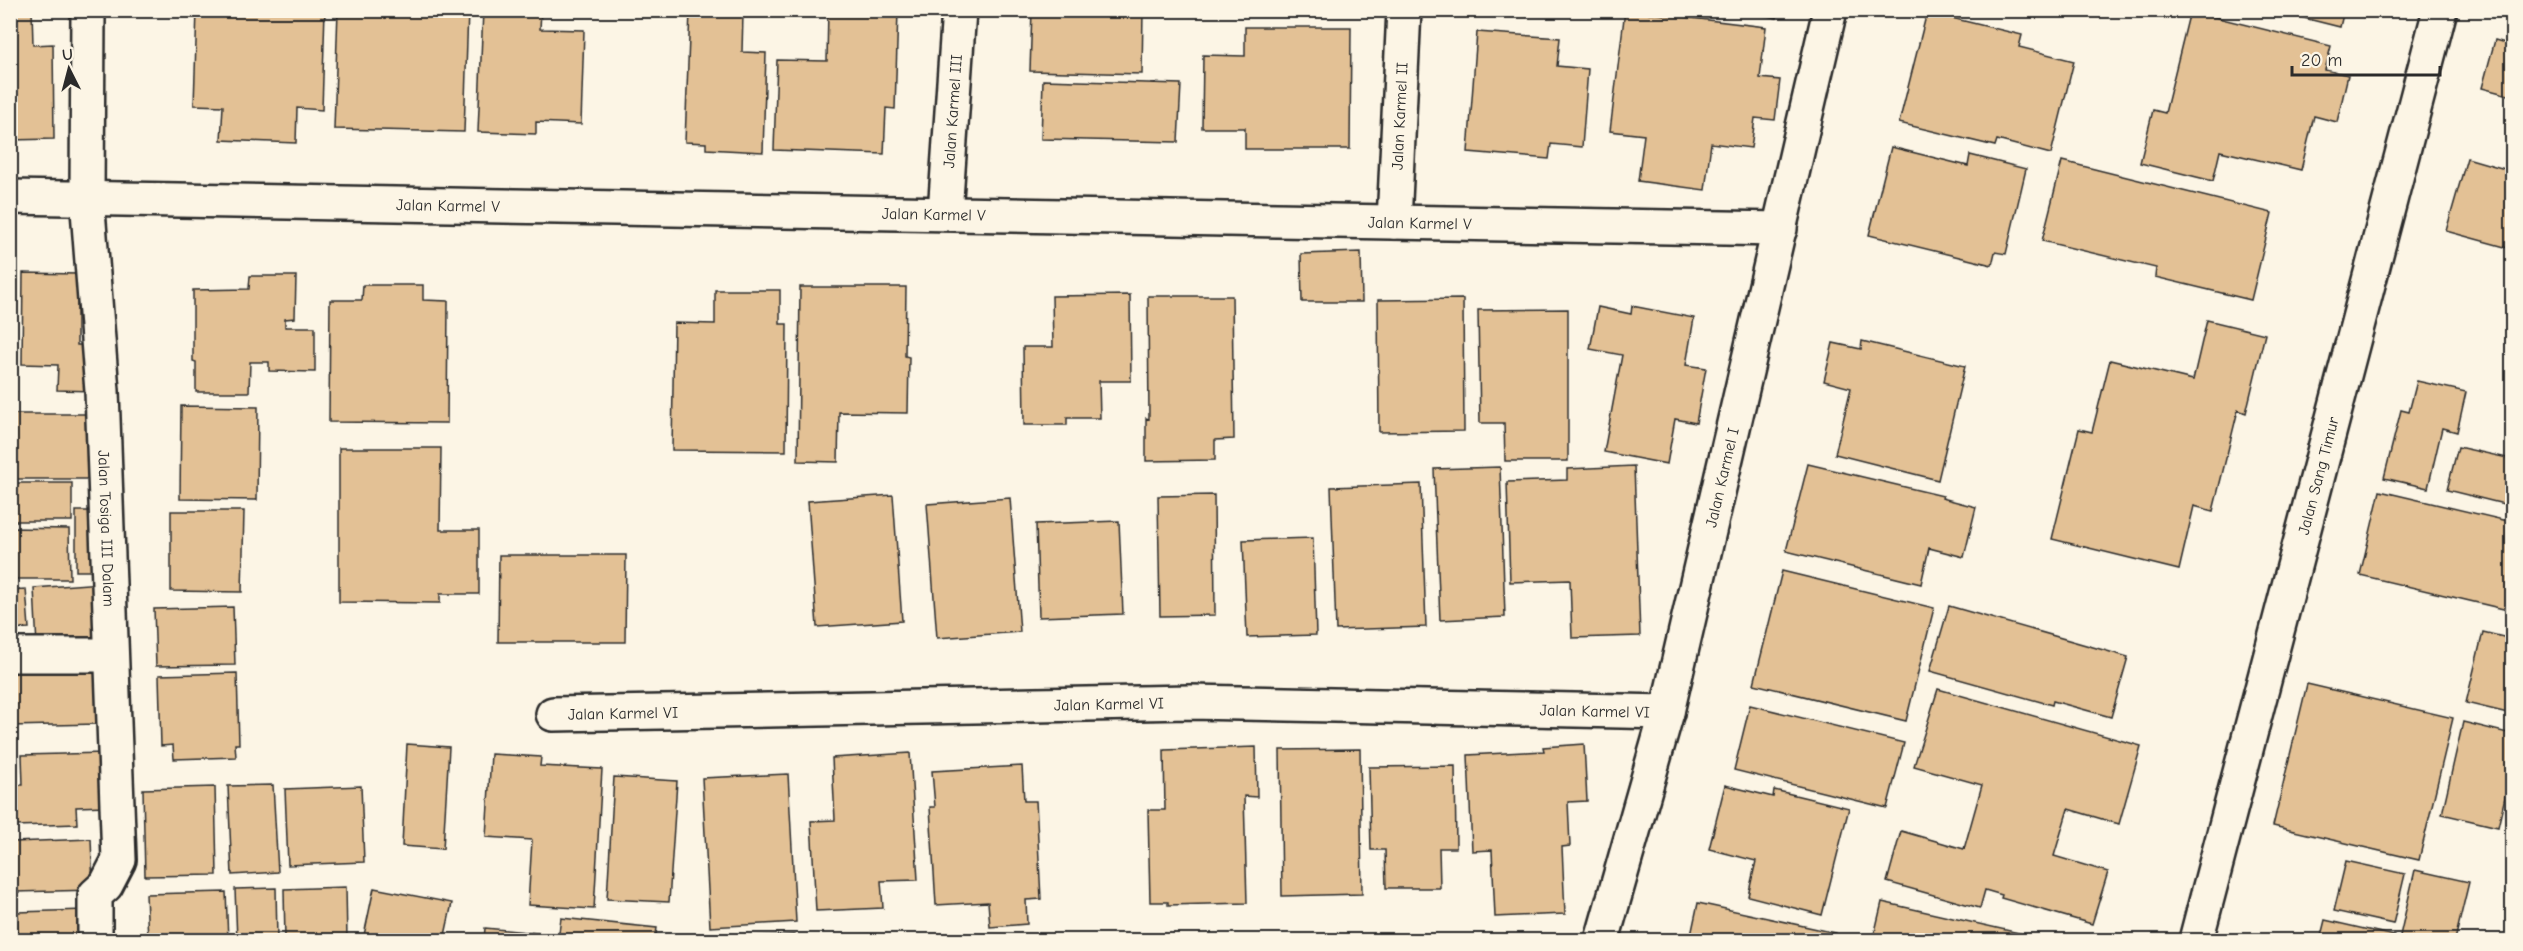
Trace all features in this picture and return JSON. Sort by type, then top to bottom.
[{"type":"street","name":"Jalan Tosiga III Dalam","points":[[88,10],[87,197],[102,391],[119,860],[106,885],[95,895],[95,940]]},
{"type":"street","name":"Jalan Karmel III","points":[[945,213],[959,10]]},
{"type":"street","name":"Jalan Karmel II","points":[[1394,222],[1404,10]]},
{"type":"street","name":"Jalan Karmel I","points":[[1602,940],[1666,712],[1830,10]]},
{"type":"street","name":"Jalan Sang Timur","points":[[2196,940],[2440,10]]},
{"type":"street","name":"Jalan Karmel V","points":[[10,197],[1780,229]]},
{"type":"street","points":[[10,655],[111,655]]},
{"type":"street","name":"Jalan Karmel VI","points":[[553,714],[1190,702],[1666,712]]},
{"type":"building","points":[[10,10],[32,10],[33,45],[53,44],[54,139],[10,140]]},
{"type":"building","points":[[197,10],[325,10],[322,110],[297,108],[296,143],[221,140],[223,106],[194,105]]},
{"type":"building","points":[[338,10],[468,10],[464,132],[334,129]]},
{"type":"building","points":[[483,10],[541,10],[540,29],[584,30],[581,124],[536,122],[536,134],[478,132]]},
{"type":"building","points":[[828,10],[898,10],[895,109],[886,108],[884,154],[774,150],[777,60],[827,61]]},
{"type":"building","points":[[1032,10],[1143,10],[1142,74],[1030,71]]},
{"type":"building","points":[[1625,10],[1766,27],[1760,78],[1780,80],[1775,120],[1755,118],[1751,148],[1711,143],[1705,190],[1638,181],[1644,135],[1610,131]]},
{"type":"building","points":[[1738,10],[1779,10],[1777,18]]},
{"type":"building","points":[[2272,10],[2344,10],[2340,27]]},
{"type":"building","points":[[690,11],[743,13],[742,52],[766,53],[763,152],[706,149],[706,143],[685,142]]},
{"type":"building","points":[[2190,11],[2331,46],[2325,70],[2348,75],[2337,122],[2314,116],[2301,170],[2220,151],[2213,181],[2140,163],[2153,110],[2165,113]]},
{"type":"building","points":[[1927,12],[2022,35],[2019,47],[2074,61],[2051,154],[1997,140],[1995,146],[1899,123]]},
{"type":"building","points":[[1245,27],[1351,27],[1350,149],[1245,149],[1245,128],[1202,128],[1203,55],[1245,56]]},
{"type":"building","points":[[1477,32],[1560,38],[1557,66],[1588,69],[1582,147],[1551,144],[1549,159],[1468,152]]},
{"type":"building","points":[[2495,40],[2512,45],[2512,96],[2482,88]]},
{"type":"building","points":[[1043,80],[1181,84],[1178,142],[1041,139]]},
{"type":"building","points":[[1891,147],[1968,166],[1970,155],[2026,169],[2006,254],[1995,252],[1992,265],[1869,235]]},
{"type":"building","points":[[2467,158],[2512,171],[2512,249],[2446,231]]},
{"type":"building","points":[[2062,161],[2272,213],[2251,300],[2155,277],[2156,268],[2042,241]]},
{"type":"building","points":[[1361,252],[1362,302],[1302,302],[1301,254]]},
{"type":"building","points":[[23,273],[77,274],[77,345],[94,345],[94,391],[57,390],[58,365],[22,364]]},
{"type":"building","points":[[250,276],[296,276],[295,318],[285,319],[285,327],[315,327],[315,372],[269,371],[269,362],[250,362],[249,392],[196,392],[196,362],[193,361],[193,290],[249,289]]},
{"type":"building","points":[[363,285],[423,285],[423,300],[448,301],[447,423],[329,422],[330,300],[362,300]]},
{"type":"building","points":[[800,287],[906,287],[905,356],[909,357],[908,413],[839,412],[838,462],[798,461]]},
{"type":"building","points":[[715,290],[780,290],[780,324],[787,324],[786,451],[672,450],[674,323],[715,324]]},
{"type":"building","points":[[1130,295],[1131,381],[1099,381],[1100,418],[1067,418],[1067,425],[1024,425],[1023,347],[1053,347],[1052,296]]},
{"type":"building","points":[[1148,296],[1232,296],[1234,439],[1215,440],[1215,460],[1146,461],[1146,418],[1149,419]]},
{"type":"building","points":[[1463,299],[1464,431],[1379,432],[1378,300]]},
{"type":"building","points":[[1632,306],[1694,318],[1686,365],[1706,368],[1696,423],[1675,419],[1667,464],[1604,452],[1622,355],[1590,349],[1598,307],[1631,314]]},
{"type":"building","points":[[1568,309],[1568,461],[1505,461],[1504,423],[1480,423],[1478,310]]},
{"type":"building","points":[[2207,320],[2265,334],[2246,413],[2238,410],[2213,511],[2194,506],[2179,570],[2052,539],[2079,429],[2092,432],[2110,360],[2193,380]]},
{"type":"building","points":[[1862,341],[1965,366],[1938,480],[1835,454],[1851,388],[1824,381],[1833,343],[1861,349]]},
{"type":"building","points":[[2417,381],[2466,392],[2457,432],[2442,428],[2428,488],[2384,478],[2401,410],[2409,412]]},
{"type":"building","points":[[181,406],[258,407],[257,500],[180,499]]},
{"type":"building","points":[[10,414],[88,414],[88,479],[10,479]]},
{"type":"building","points":[[2458,447],[2512,459],[2512,506],[2447,490]]},
{"type":"building","points":[[339,448],[441,448],[440,530],[479,530],[479,594],[440,594],[440,603],[339,602]]},
{"type":"building","points":[[1808,464],[1943,496],[1942,498],[1976,507],[1964,557],[1929,548],[1921,584],[1786,551]]},
{"type":"building","points":[[1634,466],[1640,636],[1572,638],[1570,580],[1510,582],[1507,482],[1567,480],[1567,469]]},
{"type":"building","points":[[1500,467],[1505,617],[1440,620],[1434,469]]},
{"type":"building","points":[[10,483],[72,483],[72,521],[10,521]]},
{"type":"building","points":[[1421,484],[1426,627],[1336,630],[1331,487]]},
{"type":"building","points":[[2380,491],[2512,522],[2512,611],[2360,575]]},
{"type":"building","points":[[893,495],[902,621],[817,627],[808,501]]},
{"type":"building","points":[[1214,495],[1215,615],[1160,616],[1158,496]]},
{"type":"building","points":[[1010,498],[1020,632],[937,638],[927,504]]},
{"type":"building","points":[[76,511],[100,511],[99,571],[76,571]]},
{"type":"building","points":[[171,511],[244,511],[242,592],[171,591]]},
{"type":"building","points":[[1119,521],[1123,614],[1039,617],[1036,524]]},
{"type":"building","points":[[10,528],[69,529],[70,579],[10,579]]},
{"type":"building","points":[[1313,538],[1316,635],[1247,637],[1243,540]]},
{"type":"building","points":[[499,555],[626,555],[625,642],[498,642]]},
{"type":"building","points":[[1782,571],[1934,608],[1906,721],[1754,684]]},
{"type":"building","points":[[101,583],[104,641],[37,646],[34,588]]},
{"type":"building","points":[[26,589],[29,628],[10,629],[10,590]]},
{"type":"building","points":[[1949,606],[2128,657],[2111,717],[2053,701],[2052,705],[1930,671]]},
{"type":"building","points":[[233,607],[235,665],[156,666],[154,609]]},
{"type":"building","points":[[2483,632],[2512,639],[2512,714],[2466,703]]},
{"type":"building","points":[[96,660],[97,724],[10,726],[10,662]]},
{"type":"building","points":[[237,673],[239,744],[235,744],[236,757],[174,759],[173,745],[161,746],[159,675]]},
{"type":"building","points":[[2307,684],[2453,718],[2419,860],[2273,826]]},
{"type":"building","points":[[1938,689],[2141,746],[2119,824],[2068,809],[2054,856],[2108,872],[2092,924],[2001,898],[2002,895],[1985,890],[1980,908],[1887,882],[1901,831],[1964,849],[1982,785],[1914,766]]},
{"type":"building","points":[[1750,705],[1904,743],[1887,808],[1734,770]]},
{"type":"building","points":[[2463,722],[2512,734],[2512,767],[2498,827],[2442,814]]},
{"type":"building","points":[[407,744],[449,747],[443,849],[402,846]]},
{"type":"building","points":[[1584,744],[1587,801],[1568,802],[1570,846],[1562,847],[1565,914],[1495,917],[1492,850],[1472,851],[1468,755],[1544,751],[1543,747]]},
{"type":"building","points":[[1256,747],[1257,797],[1244,796],[1247,903],[1168,905],[1168,902],[1150,902],[1148,810],[1165,810],[1164,750]]},
{"type":"building","points":[[1360,749],[1362,894],[1282,896],[1280,750]]},
{"type":"building","points":[[105,753],[106,806],[76,807],[77,824],[16,826],[15,785],[23,785],[22,755]]},
{"type":"building","points":[[910,753],[918,880],[881,881],[883,908],[816,911],[811,821],[835,820],[832,758]]},
{"type":"building","points":[[491,754],[541,757],[540,766],[602,769],[594,909],[528,905],[532,840],[486,837]]},
{"type":"building","points":[[1022,766],[1024,801],[1036,801],[1041,899],[1026,900],[1027,924],[990,927],[988,902],[936,905],[930,807],[935,807],[932,771]]},
{"type":"building","points":[[1455,766],[1456,848],[1439,848],[1440,888],[1386,888],[1385,850],[1371,850],[1369,767]]},
{"type":"building","points":[[788,774],[796,922],[710,927],[702,778]]},
{"type":"building","points":[[614,777],[677,781],[669,902],[607,899]]},
{"type":"building","points":[[273,785],[278,872],[232,875],[228,786]]},
{"type":"building","points":[[1725,785],[1773,797],[1774,790],[1849,808],[1822,915],[1748,896],[1756,861],[1709,849]]},
{"type":"building","points":[[361,786],[364,862],[288,865],[285,789]]},
{"type":"building","points":[[215,787],[217,875],[145,876],[143,789]]},
{"type":"building","points":[[91,839],[93,890],[15,892],[13,842]]},
{"type":"building","points":[[2346,861],[2405,874],[2393,924],[2334,911]]},
{"type":"building","points":[[2415,870],[2469,882],[2455,940],[2399,940]]},
{"type":"building","points":[[346,887],[347,940],[285,940],[284,889]]},
{"type":"building","points":[[276,888],[277,940],[237,940],[235,889]]},
{"type":"building","points":[[374,888],[452,903],[444,940],[363,940]]},
{"type":"building","points":[[226,892],[228,940],[148,940],[146,894]]},
{"type":"building","points":[[1882,902],[2050,940],[1873,940]]},
{"type":"building","points":[[1698,903],[1836,933],[1834,940],[1690,940]]},
{"type":"building","points":[[86,910],[87,940],[18,940],[17,912]]},
{"type":"building","points":[[561,918],[657,928],[655,940],[558,940]]},
{"type":"building","points":[[2325,920],[2395,936],[2394,940],[2320,940]]},
{"type":"building","points":[[485,928],[547,934],[546,940],[484,940]]},
{"type":"building","points":[[869,934],[869,940],[817,940],[817,938]]},
{"type":"building","points":[[794,935],[794,940],[742,940],[742,937]]}]
